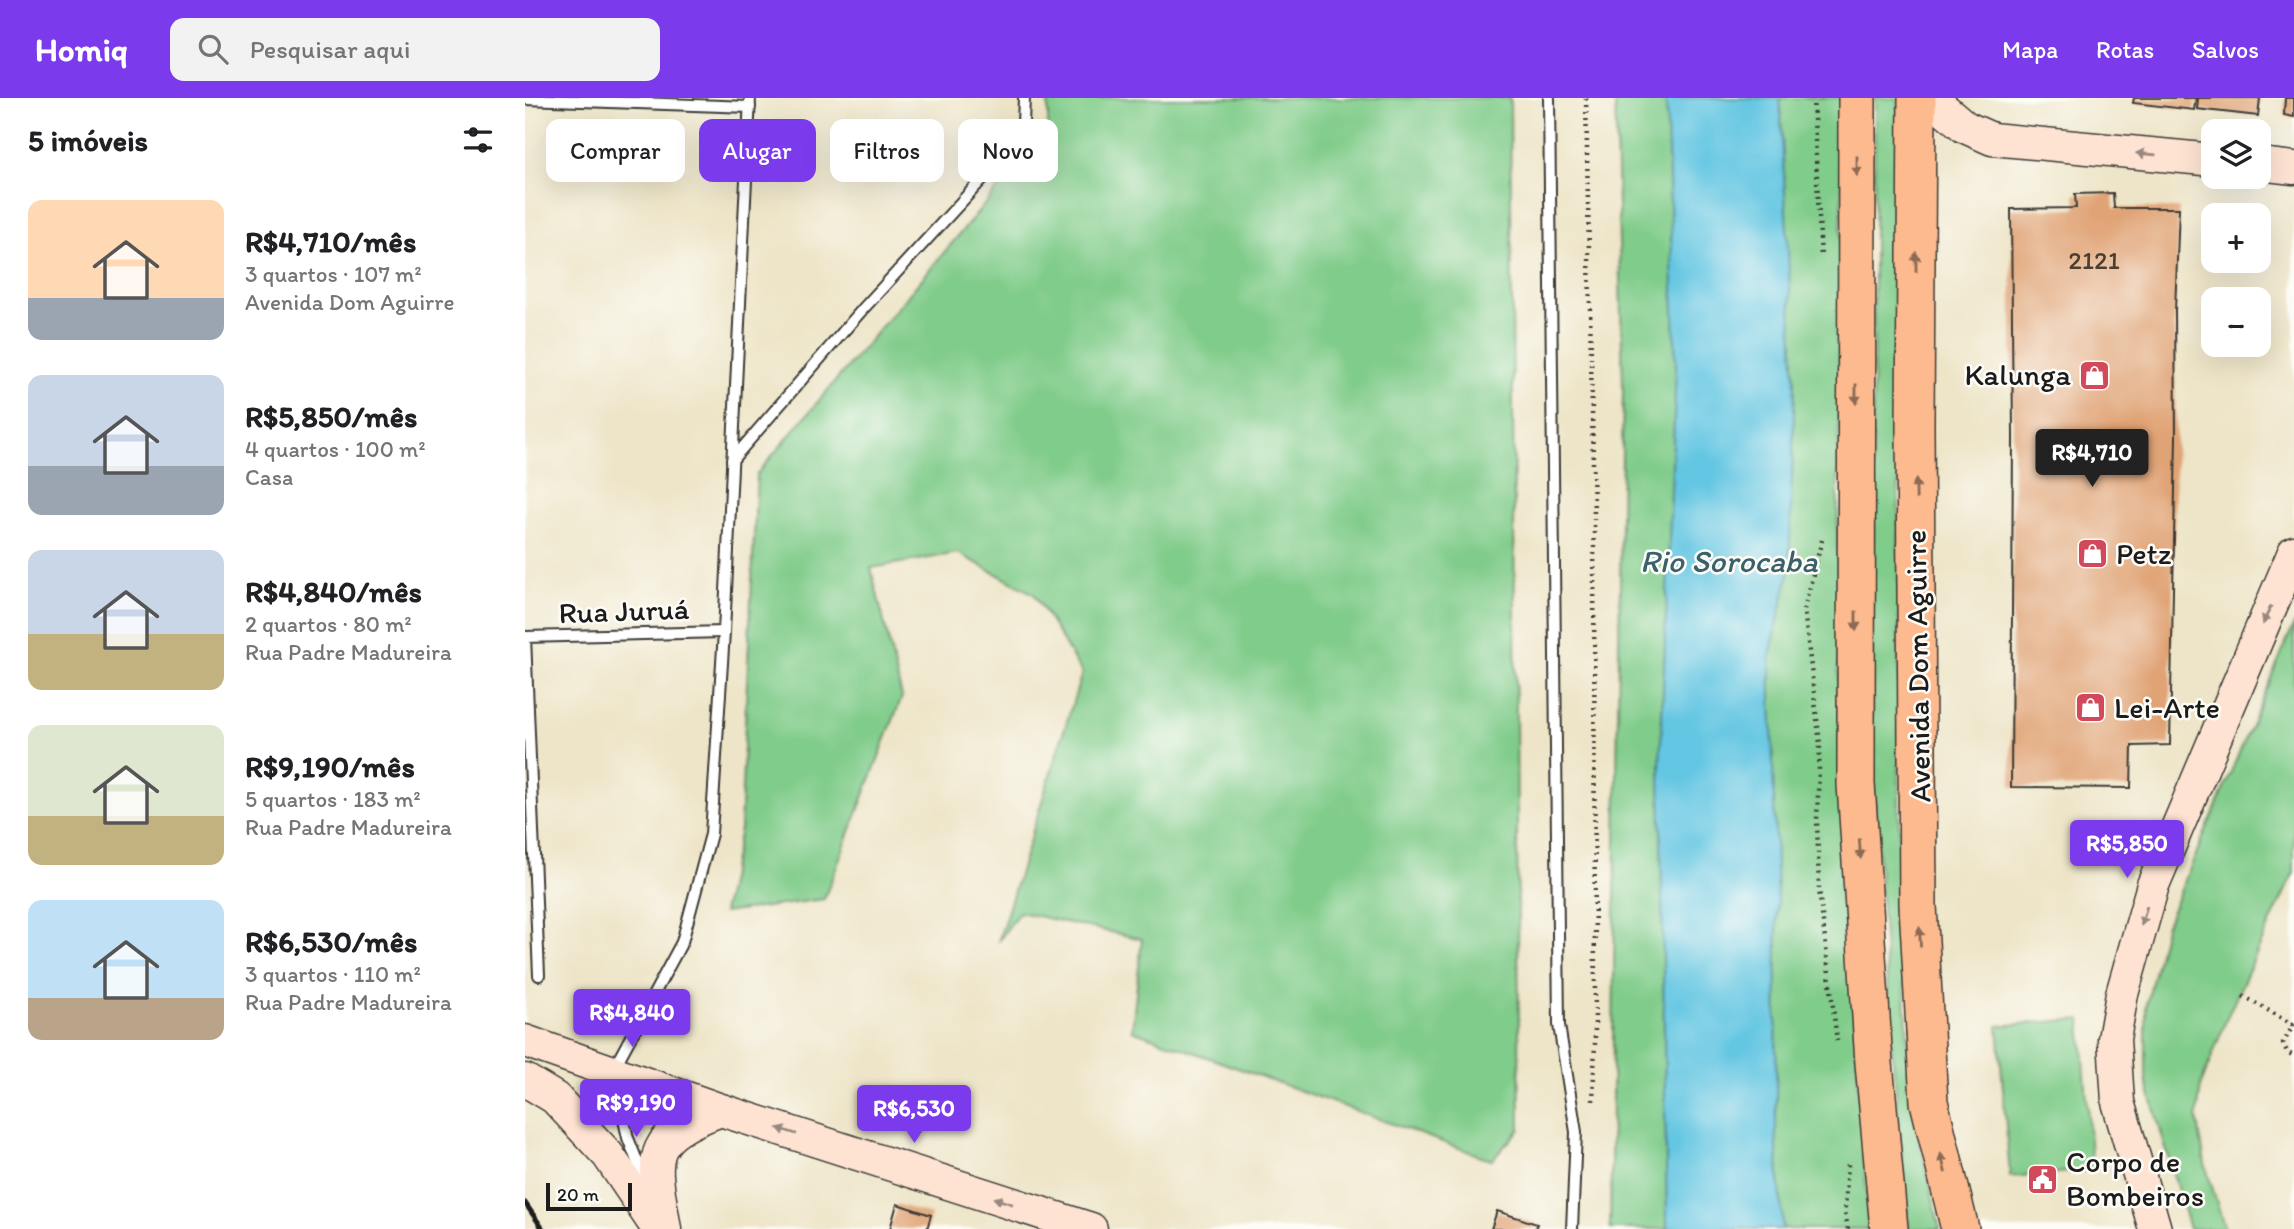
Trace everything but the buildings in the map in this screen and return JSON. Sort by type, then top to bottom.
[{"type":"highway","name":"Avenida Dom Aguirre","points":[[1857,98],[1856,784],[1874,1063],[1889,1229]]},
{"type":"highway","name":"Avenida Dom Aguirre","points":[[1917,98],[1915,425],[1918,905],[1929,1102],[1960,1229]]},
{"type":"main road","points":[[1931,98],[1965,127],[1992,139],[2201,159]]},
{"type":"main road","points":[[2271,165],[2294,168]]},
{"type":"main road","points":[[2155,1229],[2118,1102],[2114,1039],[2122,994],[2153,885],[2294,552]]},
{"type":"main road","points":[[525,1041],[722,1110],[1091,1229]]},
{"type":"main road","points":[[525,1080],[555,1098],[608,1155],[662,1229]]},
{"type":"main road","points":[[662,1229],[656,1172],[658,1153],[664,1142],[680,1129],[696,1119],[722,1110]]},
{"type":"lane","points":[[732,460],[862,310],[999,162],[1023,124],[1024,98]]},
{"type":"lane","points":[[1549,98],[1559,1025],[1576,1132],[1572,1229]]},
{"type":"lane","points":[[525,99],[750,102],[725,632],[711,834],[682,942],[613,1070],[628,1138],[662,1229]]},
{"type":"lane","name":"Rua Juruá","points":[[539,975],[525,638],[725,632]]},
{"type":"path","points":[[1585,98],[1594,516],[1593,1108]]},
{"type":"path","points":[[2243,996],[2294,1025],[2283,1043],[2287,1052],[2294,1056]]},
{"type":"green space","points":[[1048,98],[1510,98],[1520,1129],[1492,1160],[1132,1030],[1142,939],[1019,912],[998,942],[1082,673],[1034,594],[958,553],[871,568],[902,697],[824,899],[723,913],[740,829],[757,474],[1004,182],[1058,182],[1058,119],[1048,119]]},
{"type":"green space","points":[[1615,98],[1843,98],[1837,566],[1839,727],[1860,1115],[1870,1229],[1610,1229],[1623,388]]},
{"type":"green space","points":[[1875,98],[1898,98],[1899,879],[1911,1102],[1940,1229],[1909,1229],[1891,1039],[1871,750]]},
{"type":"green space","points":[[2294,624],[2294,872],[2228,1015],[2201,1085],[2197,1116],[2205,1164],[2225,1229],[2189,1229],[2146,1080],[2146,1007],[2165,927]]},
{"type":"green space","points":[[2081,1019],[2092,1170],[2010,1177],[1998,1026]]},
{"type":"water","name":"Rio Sorocaba","points":[[1666,98],[1780,98],[1795,383],[1789,573],[1770,656],[1777,902],[1776,1133],[1783,1229],[1667,1229],[1660,766],[1676,367]]},
{"type":"railway","points":[[525,1203],[543,1229]]},
{"type":"place","name":"Kalunga","points":[[2094,375]]},
{"type":"place","name":"Petz","points":[[2093,554]]},
{"type":"place","name":"Lei-Arte","points":[[2091,708]]},
{"type":"place","name":"Corpo de Bombeiros","points":[[2043,1179]]}]
